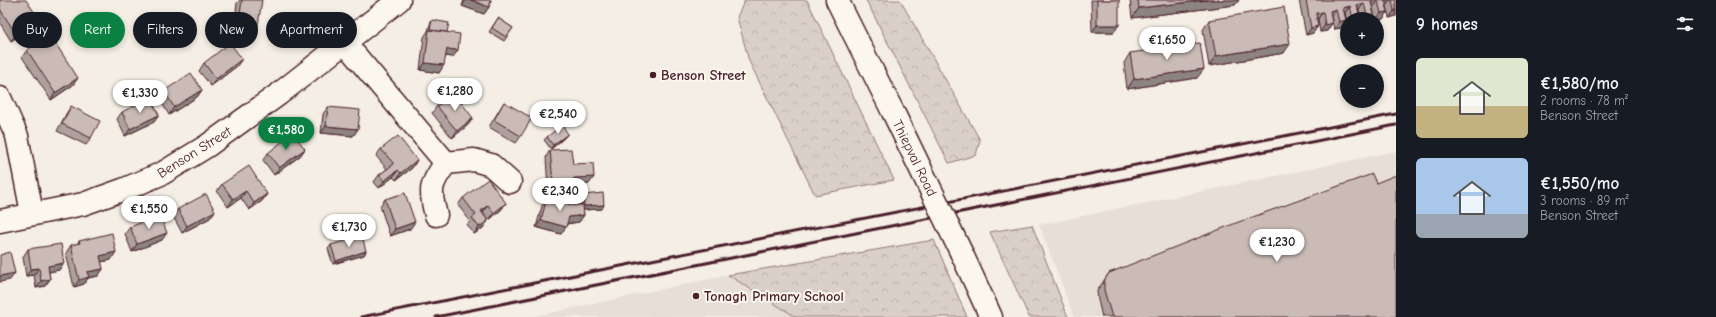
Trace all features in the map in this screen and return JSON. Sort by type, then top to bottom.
[{"type":"street","name":"Benson Street","points":[[357,33],[399,0]]},
{"type":"street","name":"Thiepval Road","points":[[837,0],[893,112],[991,317]]},
{"type":"street","name":"Benson Street","points":[[0,220],[83,204],[163,173],[214,142],[339,48]]},
{"type":"street","points":[[349,48],[446,163]]},
{"type":"street","points":[[0,98],[17,136],[32,213]]},
{"type":"street","points":[[436,215],[431,197],[434,178],[446,163],[474,160],[491,165],[510,182]]},
{"type":"shaded area","points":[[1396,151],[1396,317],[1074,317],[1039,225]]},
{"type":"shaded area","name":"Tonagh Primary School","points":[[728,275],[796,317],[531,317]]},
{"type":"green space","points":[[745,0],[807,0],[894,180],[815,195],[749,61],[737,17]]},
{"type":"green space","points":[[866,0],[900,0],[980,140],[976,155],[949,163]]},
{"type":"green space","points":[[1032,225],[1068,317],[1029,317],[990,232]]},
{"type":"green space","points":[[934,240],[967,317],[796,317],[728,275]]},
{"type":"building","points":[[0,0],[26,0],[34,12],[12,12],[12,28],[0,9]]},
{"type":"building","points":[[242,0],[262,0],[258,25],[258,12],[240,12]]},
{"type":"building","points":[[471,0],[491,0],[489,7]]},
{"type":"building","points":[[1097,0],[1119,0],[1119,25],[1097,25]]},
{"type":"building","points":[[1138,0],[1207,0],[1139,8]]},
{"type":"building","points":[[1306,0],[1385,0],[1388,12],[1381,12],[1378,1],[1371,2],[1373,12],[1366,12],[1364,3],[1357,5],[1359,12],[1351,12],[1350,6],[1343,8],[1344,12],[1340,12],[1339,22],[1336,9],[1330,11],[1332,23],[1325,25],[1323,12],[1316,13],[1318,26],[1311,28]]},
{"type":"building","points":[[1392,0],[1396,0],[1396,10],[1394,11]]},
{"type":"building","points":[[1284,7],[1290,44],[1216,56],[1209,20]]},
{"type":"building","points":[[498,18],[513,28],[506,37],[492,28]]},
{"type":"building","points":[[432,20],[449,23],[447,32],[430,30]]},
{"type":"building","points":[[429,30],[460,34],[458,50],[447,49],[444,65],[425,63]]},
{"type":"building","points":[[1200,43],[1204,69],[1134,79],[1130,53]]},
{"type":"building","points":[[30,48],[58,48],[78,78],[55,93],[27,50]]},
{"type":"building","points":[[224,48],[234,48],[242,59],[216,79],[204,63]]},
{"type":"building","points":[[191,73],[202,90],[174,107],[164,91]]},
{"type":"building","points":[[454,93],[473,118],[457,131],[437,106]]},
{"type":"building","points":[[150,98],[159,115],[130,129],[122,112]]},
{"type":"building","points":[[504,102],[532,118],[521,136],[494,120]]},
{"type":"building","points":[[71,106],[100,121],[91,138],[62,124]]},
{"type":"building","points":[[328,107],[360,110],[358,129],[326,126]]},
{"type":"building","points":[[562,125],[568,134],[553,145],[547,137]]},
{"type":"building","points":[[293,133],[305,149],[279,168],[268,153]]},
{"type":"building","points":[[398,136],[417,160],[401,173],[398,170],[384,181],[379,175],[394,164],[381,149]]},
{"type":"building","points":[[571,149],[573,164],[593,163],[594,177],[574,178],[574,180],[553,182],[550,150]]},
{"type":"building","points":[[249,166],[267,194],[254,203],[246,191],[233,199],[222,184]]},
{"type":"building","points":[[1372,174],[1376,183],[1396,175],[1396,317],[1112,317],[1104,290],[1104,281],[1109,273],[1236,223]]},
{"type":"building","points":[[488,179],[506,203],[494,213],[488,205],[481,211],[488,221],[479,227],[472,218],[476,215],[463,198]]},
{"type":"building","points":[[405,193],[415,222],[395,229],[385,199]]},
{"type":"building","points":[[603,193],[604,205],[584,206],[583,195]]},
{"type":"building","points":[[206,194],[215,211],[187,226],[178,209]]},
{"type":"building","points":[[547,198],[572,205],[583,205],[584,215],[569,217],[566,227],[541,220]]},
{"type":"building","points":[[160,215],[167,233],[137,244],[130,227]]},
{"type":"building","points":[[112,233],[116,252],[100,256],[103,269],[87,272],[89,277],[79,280],[71,245],[80,243],[79,241]]},
{"type":"building","points":[[362,236],[366,251],[336,261],[331,245]]},
{"type":"building","points":[[61,244],[64,263],[48,266],[50,279],[41,281],[39,268],[31,269],[28,249]]},
{"type":"building","points":[[10,252],[15,273],[0,276],[0,255]]},
{"type":"railway","points":[[361,317],[1396,114]]},
{"type":"railway","points":[[436,317],[1396,125]]},
{"type":"place","name":"Benson Street","points":[[653,75]]},
{"type":"place","name":"Tonagh Primary School","points":[[696,296]]}]
